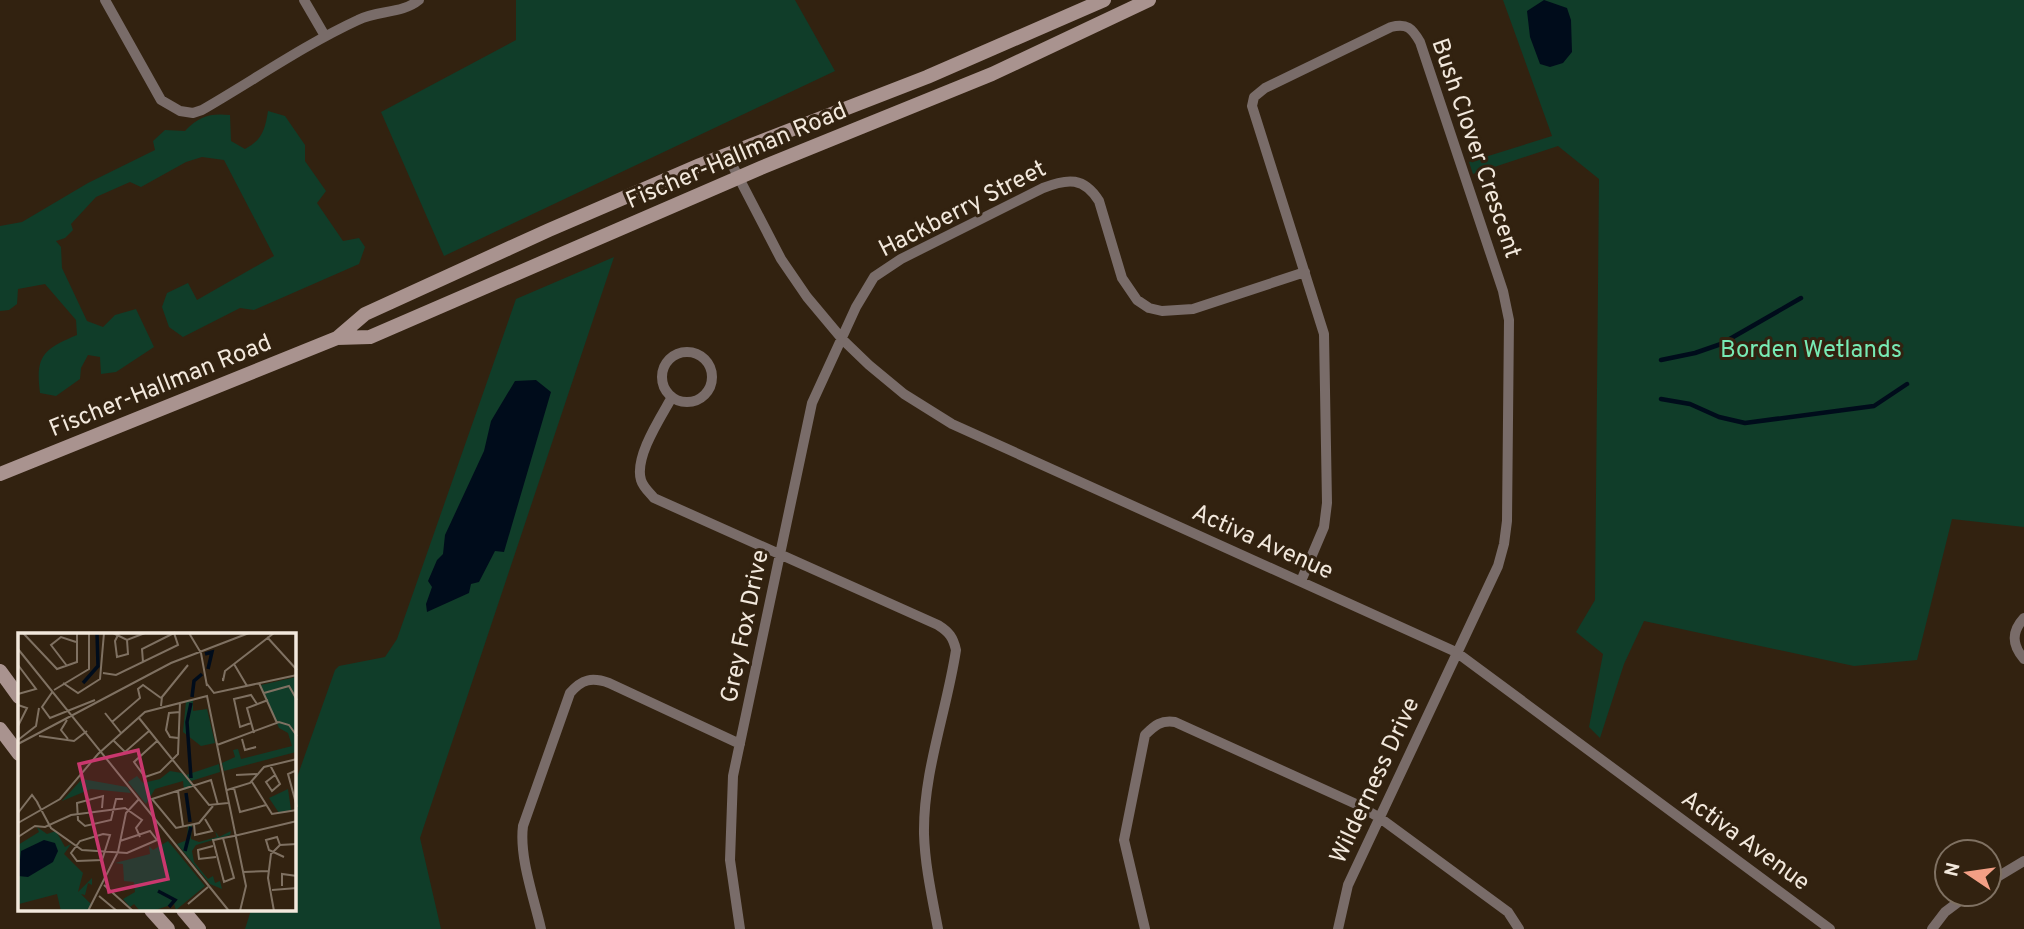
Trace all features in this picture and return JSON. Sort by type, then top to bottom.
[{"type":"main road","name":"Fischer-Hallman Road","points":[[0,474],[337,338],[365,314],[562,225],[700,165],[927,77],[1104,0]]},
{"type":"main road","name":"Fischer-Hallman Road","points":[[337,338],[370,337],[738,177],[992,74],[1149,0]]},
{"type":"main road","points":[[0,671],[18,696]]},
{"type":"main road","points":[[0,729],[18,753]]},
{"type":"main road","points":[[153,912],[168,929]]},
{"type":"main road","points":[[185,912],[199,929]]},
{"type":"street","points":[[105,0],[161,100],[171,108],[192,113],[202,110],[324,36],[372,14],[405,9],[419,0]]},
{"type":"street","points":[[304,0],[324,36]]},
{"type":"street","name":"Bush Clover Crescent","points":[[1301,581],[1324,527],[1327,503],[1324,334],[1254,114],[1254,97],[1265,88],[1391,27],[1407,26],[1413,30],[1420,42],[1503,291],[1508,320],[1507,521],[1504,544],[1498,566],[1457,652]]},
{"type":"street","name":"Activa Avenue","points":[[727,156],[781,259],[807,297],[843,340],[904,394],[952,424],[1457,652],[1830,929]]},
{"type":"street","name":"Hackberry Street","points":[[843,340],[856,307],[874,277],[901,258],[1063,181],[1075,181],[1092,190],[1099,201],[1122,278],[1137,300],[1149,308],[1162,311],[1193,309],[1305,272]]},
{"type":"street","name":"Grey Fox Drive","points":[[740,929],[730,860],[733,776],[782,555],[812,403],[843,340]]},
{"type":"street","points":[[685,352],[702,357],[711,372],[710,385],[706,392],[691,402],[672,397],[663,385],[664,365],[677,354],[685,352]]},
{"type":"street","points":[[672,397],[649,439],[641,465],[640,478],[654,498],[938,625],[954,639],[957,650],[928,785],[924,831],[927,867],[938,929]]},
{"type":"street","points":[[2024,618],[2015,631],[2014,639],[2015,648],[2024,659]]},
{"type":"street","name":"Wilderness Drive","points":[[1338,929],[1348,885],[1457,652]]},
{"type":"street","points":[[541,929],[523,846],[523,826],[570,693],[577,684],[587,679],[609,682],[740,744]]},
{"type":"street","points":[[1145,929],[1124,840],[1145,735],[1163,721],[1175,722],[1356,804],[1380,818],[1508,912],[1519,929]]},
{"type":"street","points":[[2003,874],[2024,861]]},
{"type":"street","points":[[1932,929],[1950,908]]},
{"type":"green space","points":[[516,0],[795,0],[835,71],[444,256],[381,112],[516,40]]},
{"type":"green space","name":"Borden Wetlands","points":[[1503,0],[2024,0],[2024,527],[1952,519],[1917,660],[1854,666],[1644,621],[1624,664],[1600,738],[1589,727],[1603,654],[1576,632],[1595,600],[1599,179],[1558,146],[1473,174],[1469,162],[1552,136]]},
{"type":"green space","points":[[268,111],[285,116],[305,145],[305,161],[326,191],[317,203],[343,241],[359,238],[365,247],[359,264],[254,310],[240,308],[183,337],[169,327],[162,307],[167,293],[188,283],[197,300],[274,256],[224,160],[202,157],[186,162],[141,187],[130,182],[96,197],[71,224],[73,230],[65,238],[56,241],[61,247],[62,268],[87,321],[103,327],[115,315],[136,309],[154,347],[116,372],[101,374],[100,357],[88,355],[81,368],[80,379],[56,396],[40,393],[39,370],[44,355],[49,349],[77,335],[76,320],[45,284],[18,289],[17,304],[9,310],[0,311],[0,226],[22,222],[88,183],[155,150],[153,141],[165,130],[185,131],[205,117],[230,115],[231,141],[245,149],[262,134]]},
{"type":"green space","points":[[614,257],[420,838],[441,929],[245,929],[250,912],[296,912],[296,780],[335,670],[339,666],[385,657],[397,639],[516,299]]},
{"type":"water","points":[[1544,0],[1567,8],[1571,20],[1572,52],[1563,63],[1550,67],[1540,64],[1530,37],[1527,11]]},
{"type":"water","points":[[536,380],[551,392],[504,552],[495,551],[479,582],[471,584],[469,593],[427,612],[426,604],[432,587],[428,581],[437,560],[443,554],[445,535],[484,451],[491,421],[515,381]]},
{"type":"waterway","points":[[1661,360],[1721,344],[1801,298]]},
{"type":"waterway","points":[[1661,399],[1690,404],[1719,417],[1745,423],[1874,406],[1907,384]]}]
